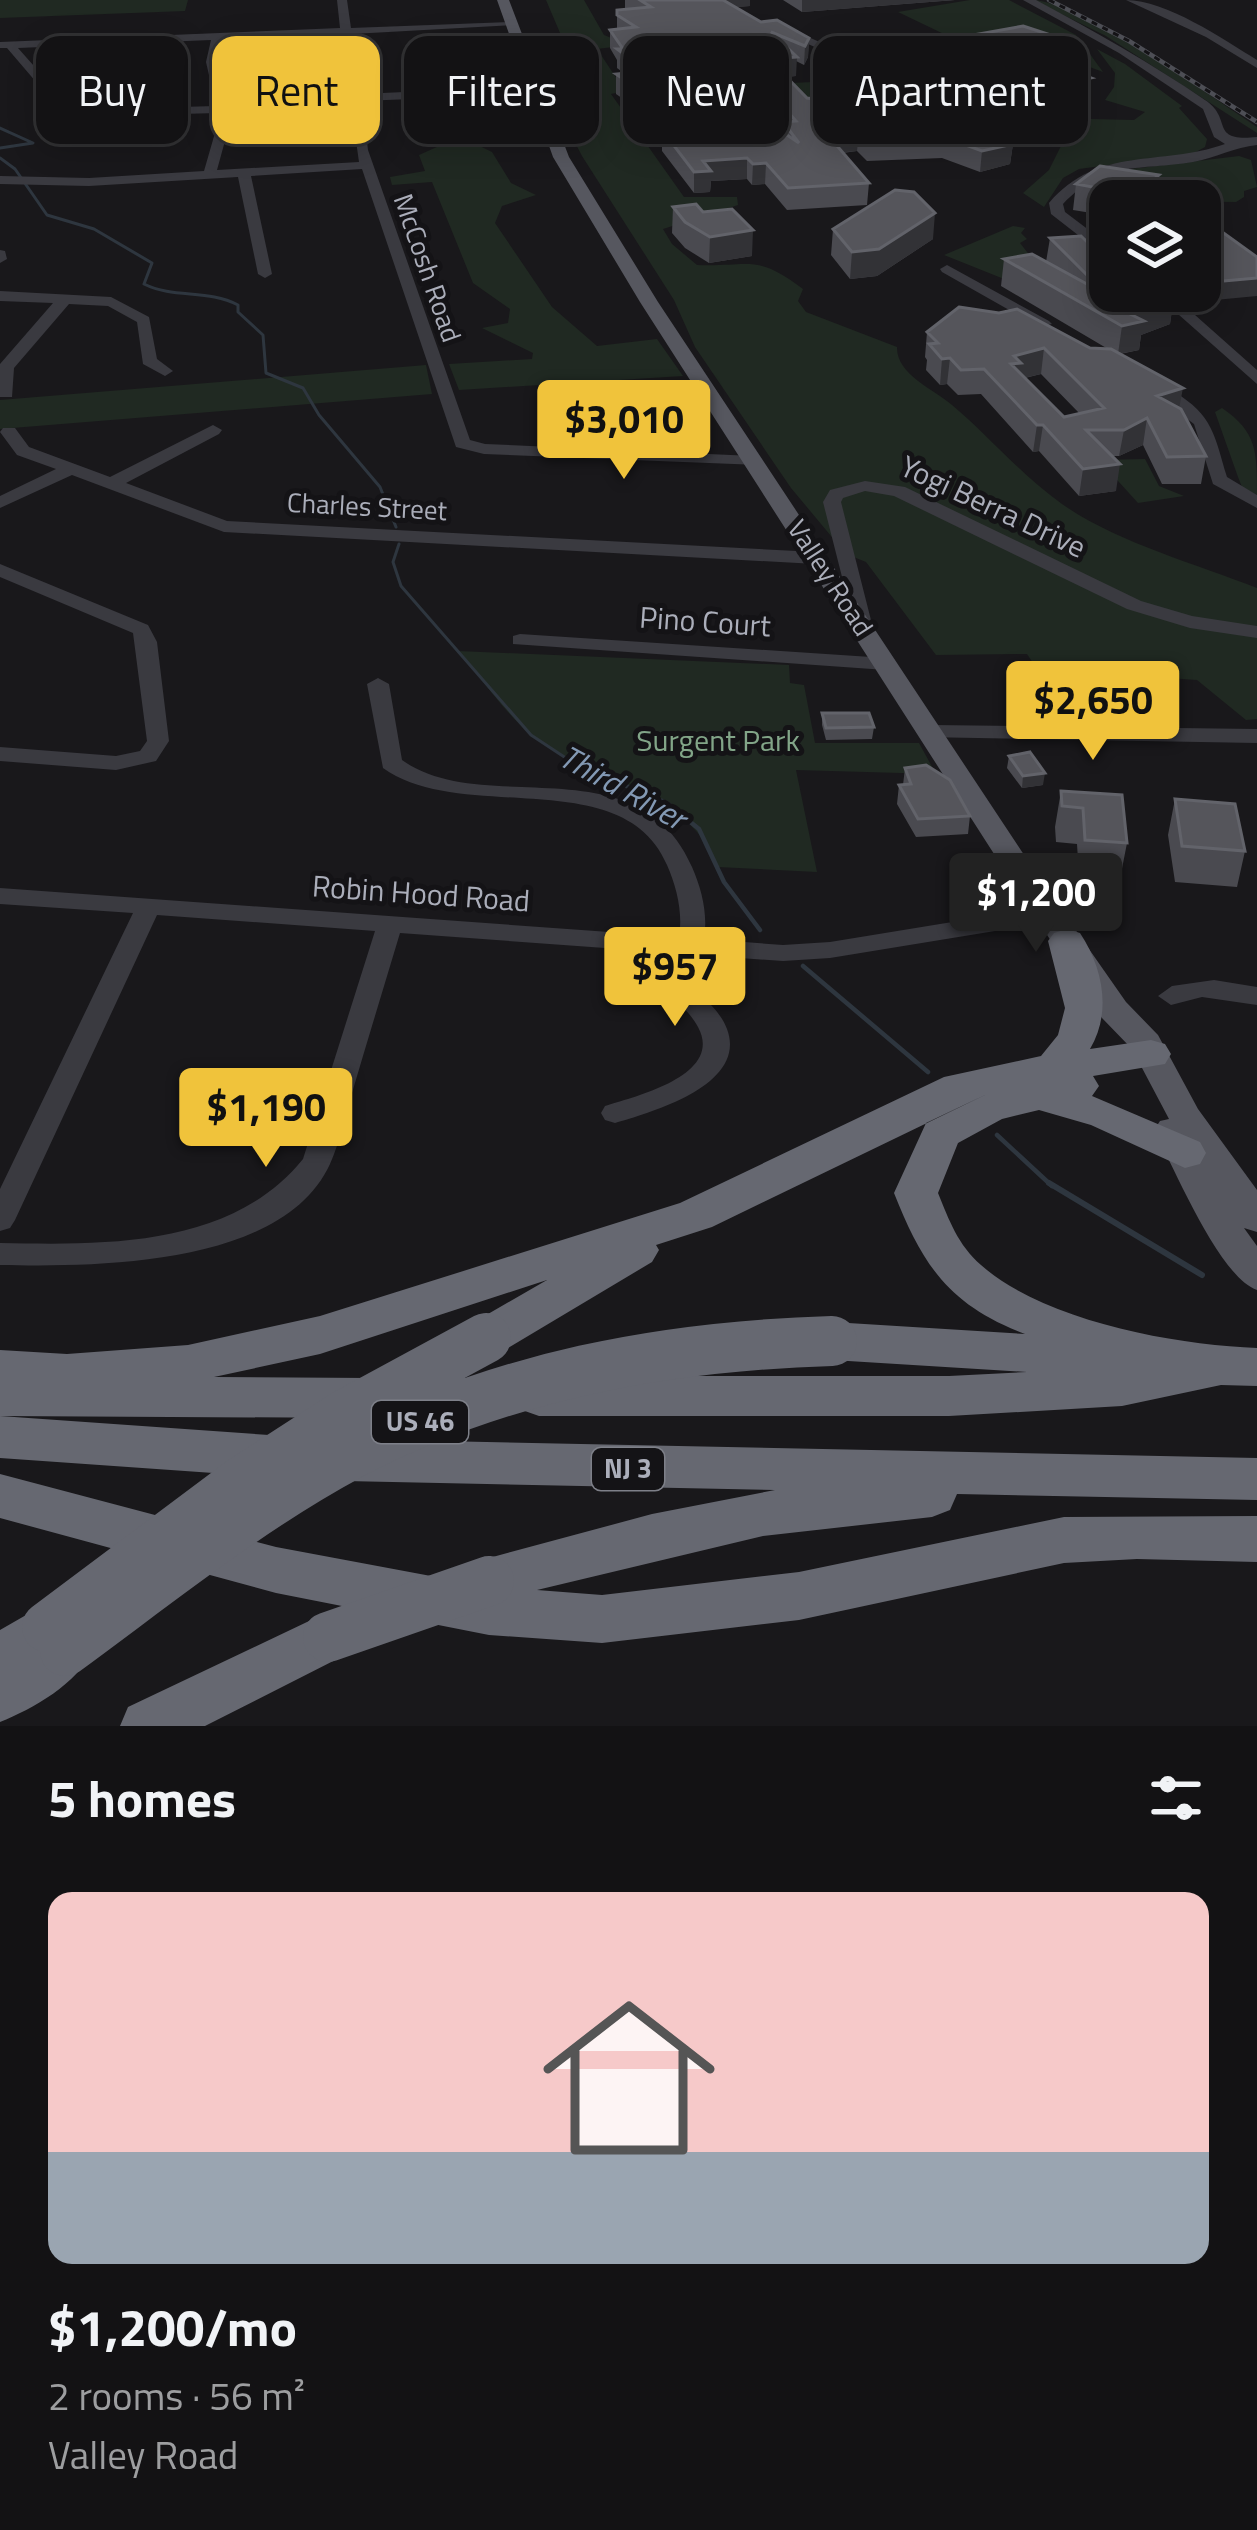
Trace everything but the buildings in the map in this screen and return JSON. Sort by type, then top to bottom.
[{"type":"highway","points":[[1058,927],[1089,1006],[1076,1045],[1046,1082],[941,1134],[916,1193],[943,1253],[988,1294],[1050,1325],[1237,1367]]},
{"type":"highway","points":[[0,1662],[56,1639],[259,1470],[344,1415],[696,1215],[959,1087],[1046,1082],[1146,1063]]},
{"type":"highway","points":[[1046,1082],[1185,1154]]},
{"type":"highway","points":[[0,1369],[68,1372],[188,1364],[320,1335],[696,1215]]},
{"type":"highway","name":"US 46","points":[[0,1696],[56,1639],[285,1493],[434,1415],[536,1380],[633,1356],[732,1344],[832,1341],[1237,1367]]},
{"type":"highway","points":[[0,1396],[200,1400],[949,1396],[1122,1386],[1237,1367]]},
{"type":"highway","name":"NJ 3","points":[[0,1436],[469,1466],[1257,1480]]},
{"type":"highway","points":[[148,1726],[328,1637],[633,1538],[885,1497],[1257,1480]]},
{"type":"highway","points":[[0,1496],[276,1570],[488,1611],[602,1619],[799,1597],[1064,1540],[1137,1536],[1257,1539]]},
{"type":"main road","name":"Valley Road","points":[[503,0],[516,36]]},
{"type":"main road","name":"Valley Road","points":[[557,144],[753,461],[1118,1016],[1123,1040],[1146,1063],[1257,1217]]},
{"type":"main road","name":"Valley Road","points":[[1146,1063],[1221,1223],[1257,1275]]},
{"type":"street","name":"McCosh Road","points":[[342,0],[348,36]]},
{"type":"street","points":[[1028,0],[1150,67],[1208,107],[1220,137],[1232,143]]},
{"type":"street","points":[[1131,0],[1210,35],[1257,49]]},
{"type":"street","points":[[773,23],[813,41]]},
{"type":"street","points":[[217,36],[512,25]]},
{"type":"street","points":[[1210,35],[1257,65]]},
{"type":"street","points":[[5,45],[212,36]]},
{"type":"street","points":[[5,45],[70,114],[212,109]]},
{"type":"street","points":[[1204,155],[1213,146],[1211,125],[1217,121]]},
{"type":"street","points":[[1089,237],[1058,214],[1056,203],[1071,185],[1102,167],[1204,155],[1232,143],[1257,141]]},
{"type":"street","points":[[209,175],[220,144]]},
{"type":"street","name":"McCosh Road","points":[[364,144],[462,443],[497,450],[753,461]]},
{"type":"street","points":[[0,180],[55,183],[367,165]]},
{"type":"street","points":[[244,173],[266,274]]},
{"type":"street","points":[[947,269],[1058,332]]},
{"type":"street","points":[[0,296],[119,304],[145,320],[149,361],[165,371]]},
{"type":"street","points":[[7,393],[4,365],[65,299]]},
{"type":"street","points":[[1182,312],[1257,379]]},
{"type":"street","points":[[1136,376],[1202,418],[1210,433],[1219,480],[1257,503]]},
{"type":"street","points":[[111,484],[213,430]]},
{"type":"street","name":"Charles Street","points":[[9,432],[23,451],[224,526],[816,558]]},
{"type":"street","points":[[0,503],[71,469]]},
{"type":"street","name":"Yogi Berra Drive","points":[[863,628],[832,502],[836,494],[865,486],[899,491],[1150,611],[1257,632]]},
{"type":"street","points":[[0,570],[141,629],[148,642],[158,741],[152,752],[134,762],[0,754]]},
{"type":"street","name":"Pino Court","points":[[520,640],[886,664]]},
{"type":"street","points":[[378,684],[391,763],[410,778],[610,803],[651,824],[674,848],[694,931],[679,976],[692,1001],[715,1026],[711,1064],[686,1087],[615,1113]]},
{"type":"street","points":[[931,732],[1257,736]]},
{"type":"street","name":"Robin Hood Road","points":[[0,896],[783,953],[1058,927]]},
{"type":"street","points":[[0,1220],[148,907]]},
{"type":"street","points":[[0,1254],[150,1248],[248,1222],[292,1192],[316,1163],[390,924]]},
{"type":"street","points":[[1172,996],[1179,991],[1223,989],[1257,996]]},
{"type":"green space","points":[[0,0],[188,0],[185,11],[0,18]]},
{"type":"green space","points":[[546,0],[584,0],[604,35],[623,46],[599,49],[599,36],[561,36]]},
{"type":"green space","points":[[970,0],[1009,0],[1077,36],[948,36],[898,12]]},
{"type":"green space","points":[[1033,0],[1053,4],[1112,33],[1257,127],[1257,133],[1106,36]]},
{"type":"green space","points":[[1097,49],[1182,106],[1179,108],[1207,139],[1205,147],[1192,154],[1079,169],[1063,178],[1044,207],[1023,193],[1049,170],[1062,144],[1088,144],[1088,120],[1134,120],[1145,112],[1105,100],[1114,87],[1115,73]]},
{"type":"green space","points":[[1088,51],[1103,72],[1088,66]]},
{"type":"green space","points":[[599,52],[623,88],[611,94],[623,111],[623,144],[646,144],[684,197],[737,197],[738,205],[663,229],[672,244],[697,265],[752,264],[774,270],[803,289],[798,301],[806,312],[897,347],[909,373],[952,405],[1062,504],[1132,541],[1257,588],[1257,719],[1246,720],[1197,680],[1037,669],[1027,654],[936,655],[866,562],[846,554],[791,488],[695,347],[674,300],[576,144],[599,144]]},
{"type":"green space","points":[[813,82],[813,113],[811,113],[791,83]]},
{"type":"green space","points":[[476,144],[492,152],[511,183],[536,195],[502,206],[495,223],[552,307],[597,346],[657,339],[683,376],[459,390],[449,364],[532,359],[533,353],[482,328],[508,323],[510,309],[473,283],[432,182],[392,185],[390,177],[425,171],[419,155],[439,146]]},
{"type":"green space","points":[[1239,156],[1251,160],[1257,187],[1244,191],[1236,202],[1221,202],[1221,180],[1119,180],[1115,175]]},
{"type":"green space","points":[[1013,226],[1025,228],[1021,233],[1027,239],[1020,243],[1031,257],[1009,281],[944,255]]},
{"type":"green space","points":[[426,365],[432,394],[0,429],[0,400]]},
{"type":"green space","points":[[1222,408],[1253,444],[1257,495],[1242,487],[1215,412]]},
{"type":"green space","points":[[1145,459],[1159,486],[1184,496],[1138,503],[1099,460]]},
{"type":"green space","name":"Surgent Park","points":[[458,651],[789,665],[790,683],[804,685],[815,743],[919,743],[936,774],[796,770],[817,872],[718,867],[704,840],[662,803],[556,753],[532,736]]},
{"type":"waterway","name":"Third River","points":[[0,128],[33,143],[0,148]]},
{"type":"waterway","name":"Third River","points":[[0,158],[15,169],[47,215],[94,229],[152,263],[144,284],[238,305],[238,312],[263,335],[266,373],[303,388],[319,415],[380,487],[396,527]]},
{"type":"waterway","name":"Third River","points":[[399,544],[393,562],[401,586],[531,735],[577,766]]},
{"type":"waterway","name":"Third River","points":[[577,766],[667,803],[699,829],[724,882],[760,930]]},
{"type":"waterway","name":"Third River","points":[[577,766],[581,768]]},
{"type":"waterway","name":"Third River","points":[[803,966],[928,1072]]},
{"type":"waterway","name":"Third River","points":[[997,1135],[1052,1186]]},
{"type":"waterway","name":"Third River","points":[[1049,1183],[1202,1275]]},
{"type":"railway","points":[[1049,0],[1129,41],[1257,122]]}]
